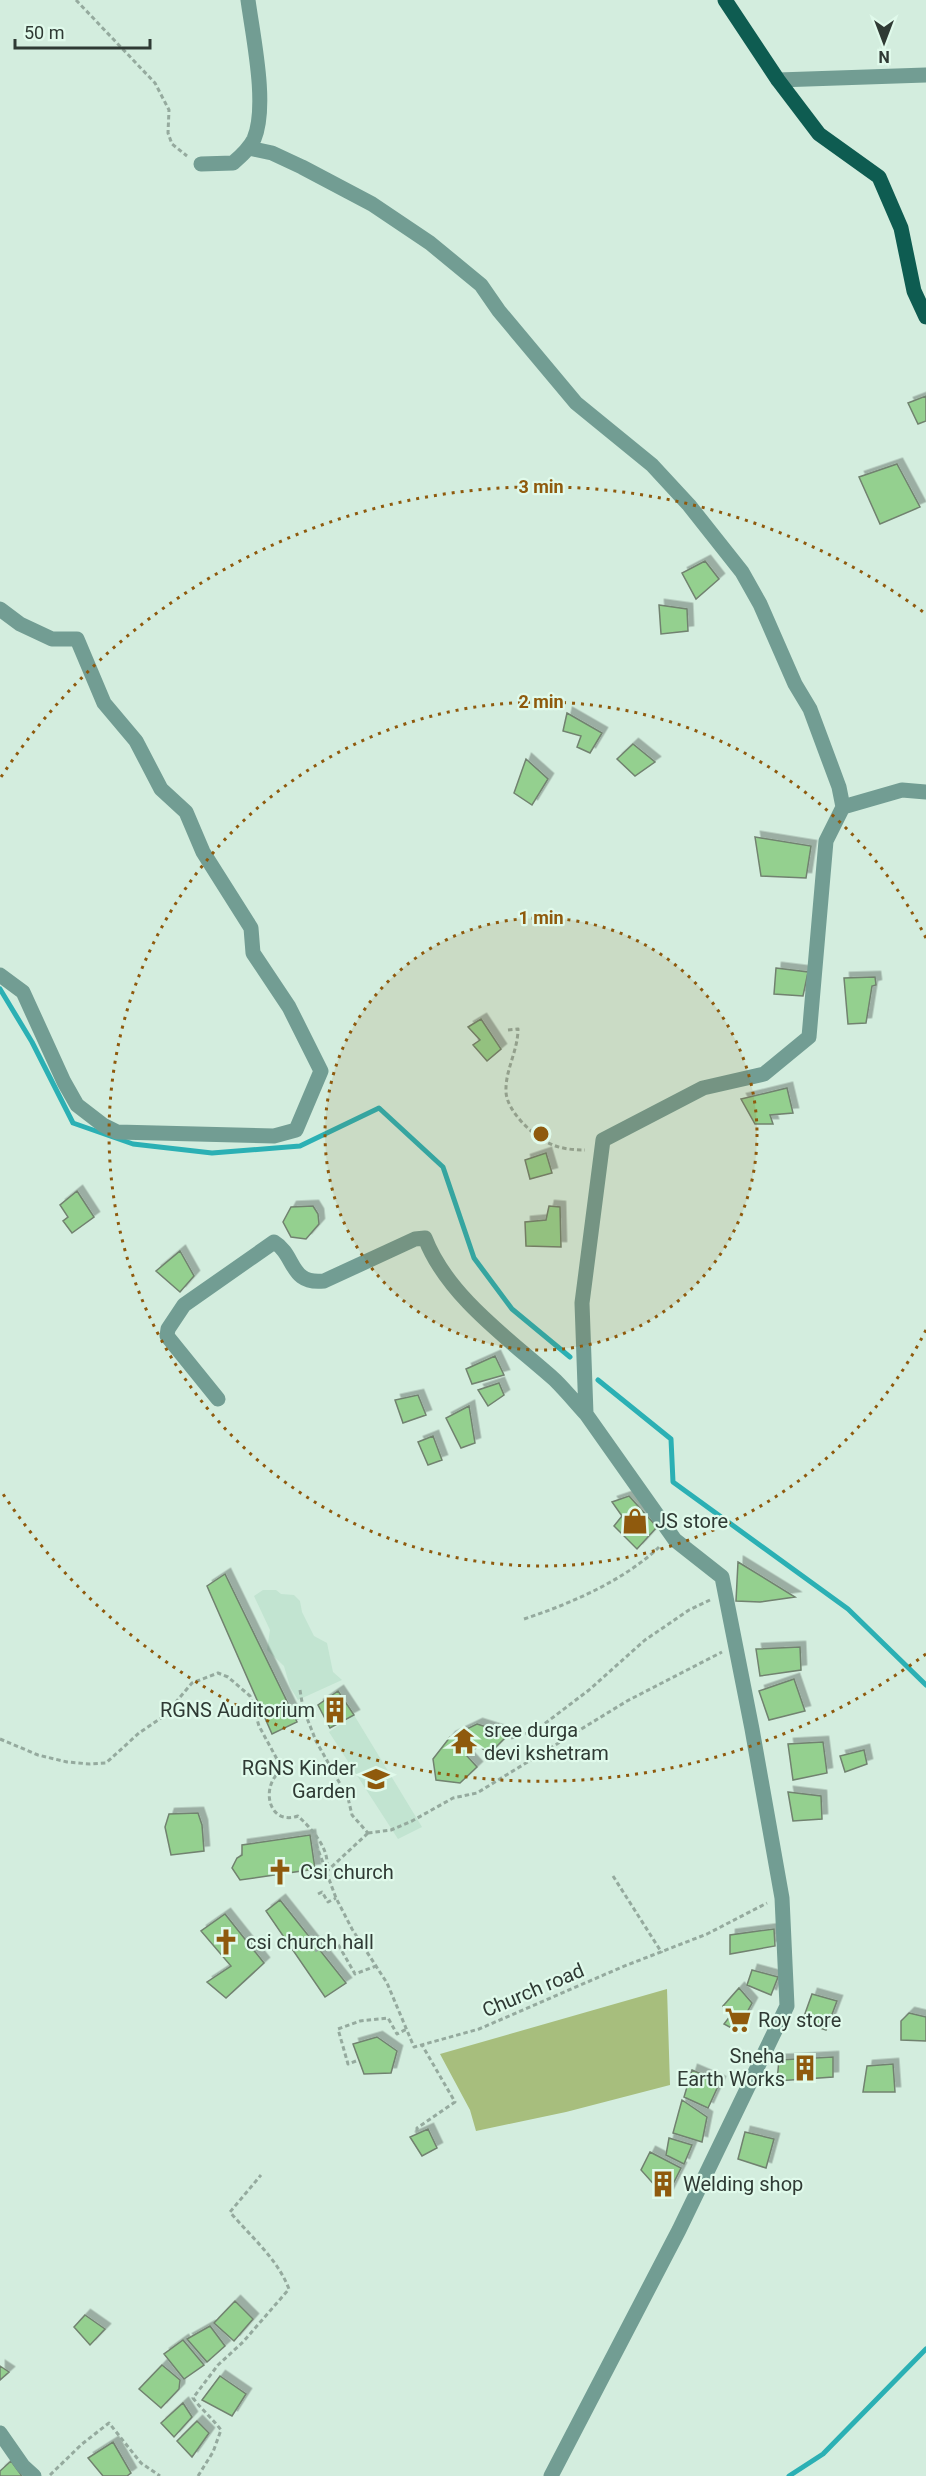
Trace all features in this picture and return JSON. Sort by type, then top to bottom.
[{"type":"main road","points":[[725,0],[778,80],[819,134],[879,177],[901,228],[914,291],[926,317]]},
{"type":"street","points":[[201,164],[233,163],[249,148],[254,138],[260,108],[248,0]]},
{"type":"street","points":[[778,80],[926,75]]},
{"type":"street","points":[[249,148],[273,153],[322,177],[372,204],[430,243],[481,285],[499,311],[576,404],[652,465],[689,505],[742,572],[760,604],[795,684],[810,709],[836,778],[843,807],[826,841],[809,1037],[764,1074],[703,1088],[603,1140],[582,1303],[586,1414]]},
{"type":"street","points":[[0,609],[20,624],[52,639],[77,639],[104,703],[136,741],[161,789],[186,812],[203,852],[250,928],[254,953],[289,1007],[321,1071],[296,1130],[274,1136],[117,1132],[103,1125],[77,1105],[64,1082],[23,992],[0,975]]},
{"type":"street","points":[[843,807],[902,790],[926,792]]},
{"type":"street","points":[[218,1399],[167,1336],[168,1329],[184,1305],[274,1242],[281,1246],[293,1268],[303,1278],[313,1282],[324,1281],[415,1239],[424,1238],[429,1250],[453,1284],[490,1326],[556,1382],[586,1414],[671,1535],[722,1577],[781,1894],[787,2006],[679,2230],[551,2476]]},
{"type":"street","points":[[0,2433],[23,2466],[34,2476]]},
{"type":"path","points":[[76,0],[155,83],[169,110],[168,133],[172,144]]},
{"type":"path","points":[[508,1030],[518,1029],[506,1093],[510,1108],[526,1126],[551,1145],[576,1150],[602,1149]]},
{"type":"path","points":[[524,1619],[558,1608],[609,1583],[647,1559],[671,1535]]},
{"type":"path","points":[[511,1738],[535,1731],[589,1690],[645,1640],[690,1610],[726,1594]]},
{"type":"path","points":[[325,1872],[368,1833],[391,1830],[453,1798],[477,1793],[627,1701],[718,1654]]},
{"type":"path","points":[[0,1739],[38,1755],[67,1762],[106,1763],[139,1733],[164,1716],[192,1683],[218,1674],[228,1677],[250,1696],[259,1726],[278,1761],[279,1772],[271,1780],[268,1795],[275,1812],[281,1818],[298,1816],[316,1833],[328,1864],[325,1872]]},
{"type":"path","points":[[300,1690],[303,1708],[316,1741],[348,1798],[352,1815],[368,1833]]},
{"type":"path","points":[[316,1844],[336,1898],[352,1929],[376,1966],[414,2047],[423,2045],[454,2102],[417,2128],[417,2131]]},
{"type":"path","points":[[614,1876],[662,1953]]},
{"type":"path","points":[[318,1894],[322,1892],[328,1902],[336,1898]]},
{"type":"path","name":"Church road","points":[[423,2045],[479,2029],[622,1967],[662,1953],[707,1934],[781,1894]]},
{"type":"path","points":[[315,1951],[335,1939],[355,1974],[376,1966]]},
{"type":"path","points":[[356,2061],[348,2064],[338,2028],[360,2021],[388,2018],[397,2034],[407,2029]]},
{"type":"path","points":[[198,2476],[213,2452],[221,2430],[194,2398],[218,2365],[243,2342],[289,2289],[284,2274],[230,2212],[261,2175]]},
{"type":"path","points":[[49,2476],[82,2444],[109,2424],[141,2463],[160,2476]]},
{"type":"shaded area","points":[[263,1590],[276,1590],[281,1594],[294,1595],[300,1601],[302,1612],[314,1636],[327,1643],[333,1672],[342,1680],[298,1700],[290,1687],[284,1666],[267,1650],[270,1630],[254,1596]]},
{"type":"shaded area","name":"RGNS Kinder Garden","points":[[354,1715],[422,1827],[398,1839],[329,1732]]},
{"type":"green space","points":[[667,1989],[670,2085],[566,2112],[476,2131],[470,2110],[440,2054]]},
{"type":"building","points":[[926,396],[926,421],[918,424],[908,403]]},
{"type":"building","points":[[897,464],[920,507],[880,524],[859,477]]},
{"type":"building","points":[[705,561],[719,579],[696,599],[682,573]]},
{"type":"building","points":[[659,605],[687,609],[688,631],[661,634]]},
{"type":"building","points":[[567,713],[602,733],[590,753],[577,747],[581,736],[563,731]]},
{"type":"building","points":[[633,744],[655,762],[635,776],[617,759]]},
{"type":"building","points":[[526,759],[548,779],[532,805],[514,793]]},
{"type":"building","points":[[755,837],[811,846],[806,878],[761,876]]},
{"type":"building","points":[[776,968],[808,972],[803,996],[774,994]]},
{"type":"building","points":[[875,977],[876,985],[872,986],[866,1023],[848,1024],[844,978]]},
{"type":"building","points":[[481,1019],[501,1049],[487,1061],[473,1045],[480,1040],[468,1027]]},
{"type":"building","points":[[787,1088],[793,1113],[770,1115],[773,1124],[755,1124],[741,1099]]},
{"type":"building","points":[[546,1153],[552,1173],[530,1179],[525,1160]]},
{"type":"building","points":[[77,1191],[94,1217],[72,1233],[63,1221],[68,1217],[60,1205]]},
{"type":"building","points":[[313,1206],[318,1214],[319,1224],[306,1239],[291,1237],[283,1222],[291,1207]]},
{"type":"building","points":[[549,1206],[560,1207],[561,1247],[526,1246],[525,1222],[546,1220]]},
{"type":"building","points":[[180,1251],[194,1276],[180,1292],[156,1271]]},
{"type":"building","points":[[495,1356],[504,1375],[472,1384],[466,1369]]},
{"type":"building","points":[[499,1383],[504,1395],[488,1406],[478,1390]]},
{"type":"building","points":[[418,1395],[426,1415],[403,1423],[395,1400]]},
{"type":"building","points":[[469,1406],[475,1443],[461,1448],[446,1418]]},
{"type":"building","points":[[433,1436],[442,1460],[428,1465],[418,1442]]},
{"type":"building","name":"JS store","points":[[629,1496],[657,1527],[637,1549],[614,1526],[622,1516],[612,1502]]},
{"type":"building","points":[[738,1562],[795,1597],[760,1602],[736,1601]]},
{"type":"building","points":[[225,1574],[297,1722],[272,1734],[207,1586]]},
{"type":"building","points":[[800,1647],[801,1670],[760,1676],[756,1649]]},
{"type":"building","points":[[794,1679],[805,1711],[769,1720],[759,1691]]},
{"type":"building","name":"RGNS Auditorium","points":[[338,1691],[354,1715],[330,1728],[318,1705]]},
{"type":"building","points":[[477,1724],[509,1734],[489,1754],[479,1746],[466,1755],[477,1767],[460,1783],[436,1780],[433,1759],[450,1737]]},
{"type":"building","points":[[823,1742],[827,1773],[793,1780],[788,1744]]},
{"type":"building","points":[[864,1750],[867,1764],[845,1772],[840,1756]]},
{"type":"building","points":[[788,1792],[821,1796],[822,1819],[793,1821]]},
{"type":"building","points":[[198,1813],[202,1825],[204,1851],[171,1855],[165,1827],[169,1814]]},
{"type":"building","points":[[310,1835],[315,1869],[240,1880],[232,1868],[237,1858],[242,1855],[242,1845]]},
{"type":"building","points":[[280,1900],[346,1983],[325,1997],[266,1911]]},
{"type":"building","points":[[225,1914],[264,1963],[226,1998],[207,1982],[231,1966],[201,1931]]},
{"type":"building","points":[[774,1929],[775,1946],[730,1954],[730,1935]]},
{"type":"building","points":[[752,1970],[778,1977],[771,1995],[747,1985]]},
{"type":"building","points":[[739,1988],[752,2003],[737,2031],[724,2024],[731,2015],[723,2006]]},
{"type":"building","points":[[812,1994],[837,2001],[826,2030],[802,2022]]},
{"type":"building","points":[[909,2013],[926,2017],[926,2041],[901,2040],[901,2021]]},
{"type":"building","points":[[377,2037],[397,2051],[391,2073],[364,2074],[353,2044]]},
{"type":"building","name":"Sneha Earth Works","points":[[833,2057],[833,2077],[777,2081],[779,2060]]},
{"type":"building","points":[[893,2064],[895,2092],[863,2092],[867,2066]]},
{"type":"building","points":[[692,2070],[720,2082],[708,2108],[684,2097]]},
{"type":"building","points":[[682,2100],[707,2117],[702,2142],[673,2133]]},
{"type":"building","points":[[428,2129],[437,2148],[422,2156],[410,2137]]},
{"type":"building","points":[[745,2132],[774,2139],[766,2168],[738,2159]]},
{"type":"building","points":[[669,2138],[692,2145],[684,2164],[666,2155]]},
{"type":"building","name":"Welding shop","points":[[650,2152],[681,2168],[666,2198],[641,2170]]},
{"type":"building","points":[[235,2301],[253,2319],[234,2341],[214,2323]]},
{"type":"building","points":[[85,2315],[105,2329],[90,2345],[74,2327]]},
{"type":"building","points":[[210,2326],[225,2346],[207,2362],[187,2339]]},
{"type":"building","points":[[183,2340],[204,2365],[184,2379],[164,2354]]},
{"type":"building","points":[[162,2365],[180,2380],[179,2389],[161,2408],[139,2389]]},
{"type":"building","points":[[0,2366],[9,2372],[0,2380]]},
{"type":"building","points":[[220,2376],[246,2394],[232,2416],[202,2400]]},
{"type":"building","points":[[183,2403],[192,2417],[174,2437],[161,2423]]},
{"type":"building","points":[[197,2421],[209,2433],[192,2457],[177,2441]]},
{"type":"building","points":[[113,2442],[131,2473],[127,2476],[103,2476],[88,2458]]},
{"type":"building","points":[[11,2461],[22,2476],[0,2476],[0,2471]]},
{"type":"waterway","points":[[0,989],[32,1042],[73,1123],[133,1144],[212,1153],[300,1146],[379,1108],[443,1167],[474,1258],[512,1309],[570,1357]]},
{"type":"waterway","points":[[598,1380],[671,1439],[673,1482],[848,1609],[926,1685]]},
{"type":"waterway","points":[[789,2476],[823,2454],[926,2349]]},
{"type":"place","name":"JS store","points":[[635,1521]]},
{"type":"place","name":"RGNS Auditorium","points":[[335,1710]]},
{"type":"place","name":"sree durga devi kshetram","points":[[464,1741]]},
{"type":"place","name":"RGNS Kinder Garden","points":[[376,1779]]},
{"type":"place","name":"Csi church","points":[[280,1872]]},
{"type":"place","name":"csi church hall","points":[[226,1942]]},
{"type":"place","name":"Roy store","points":[[738,2020]]},
{"type":"place","name":"Sneha Earth Works","points":[[805,2068]]},
{"type":"place","name":"Welding shop","points":[[663,2184]]}]
